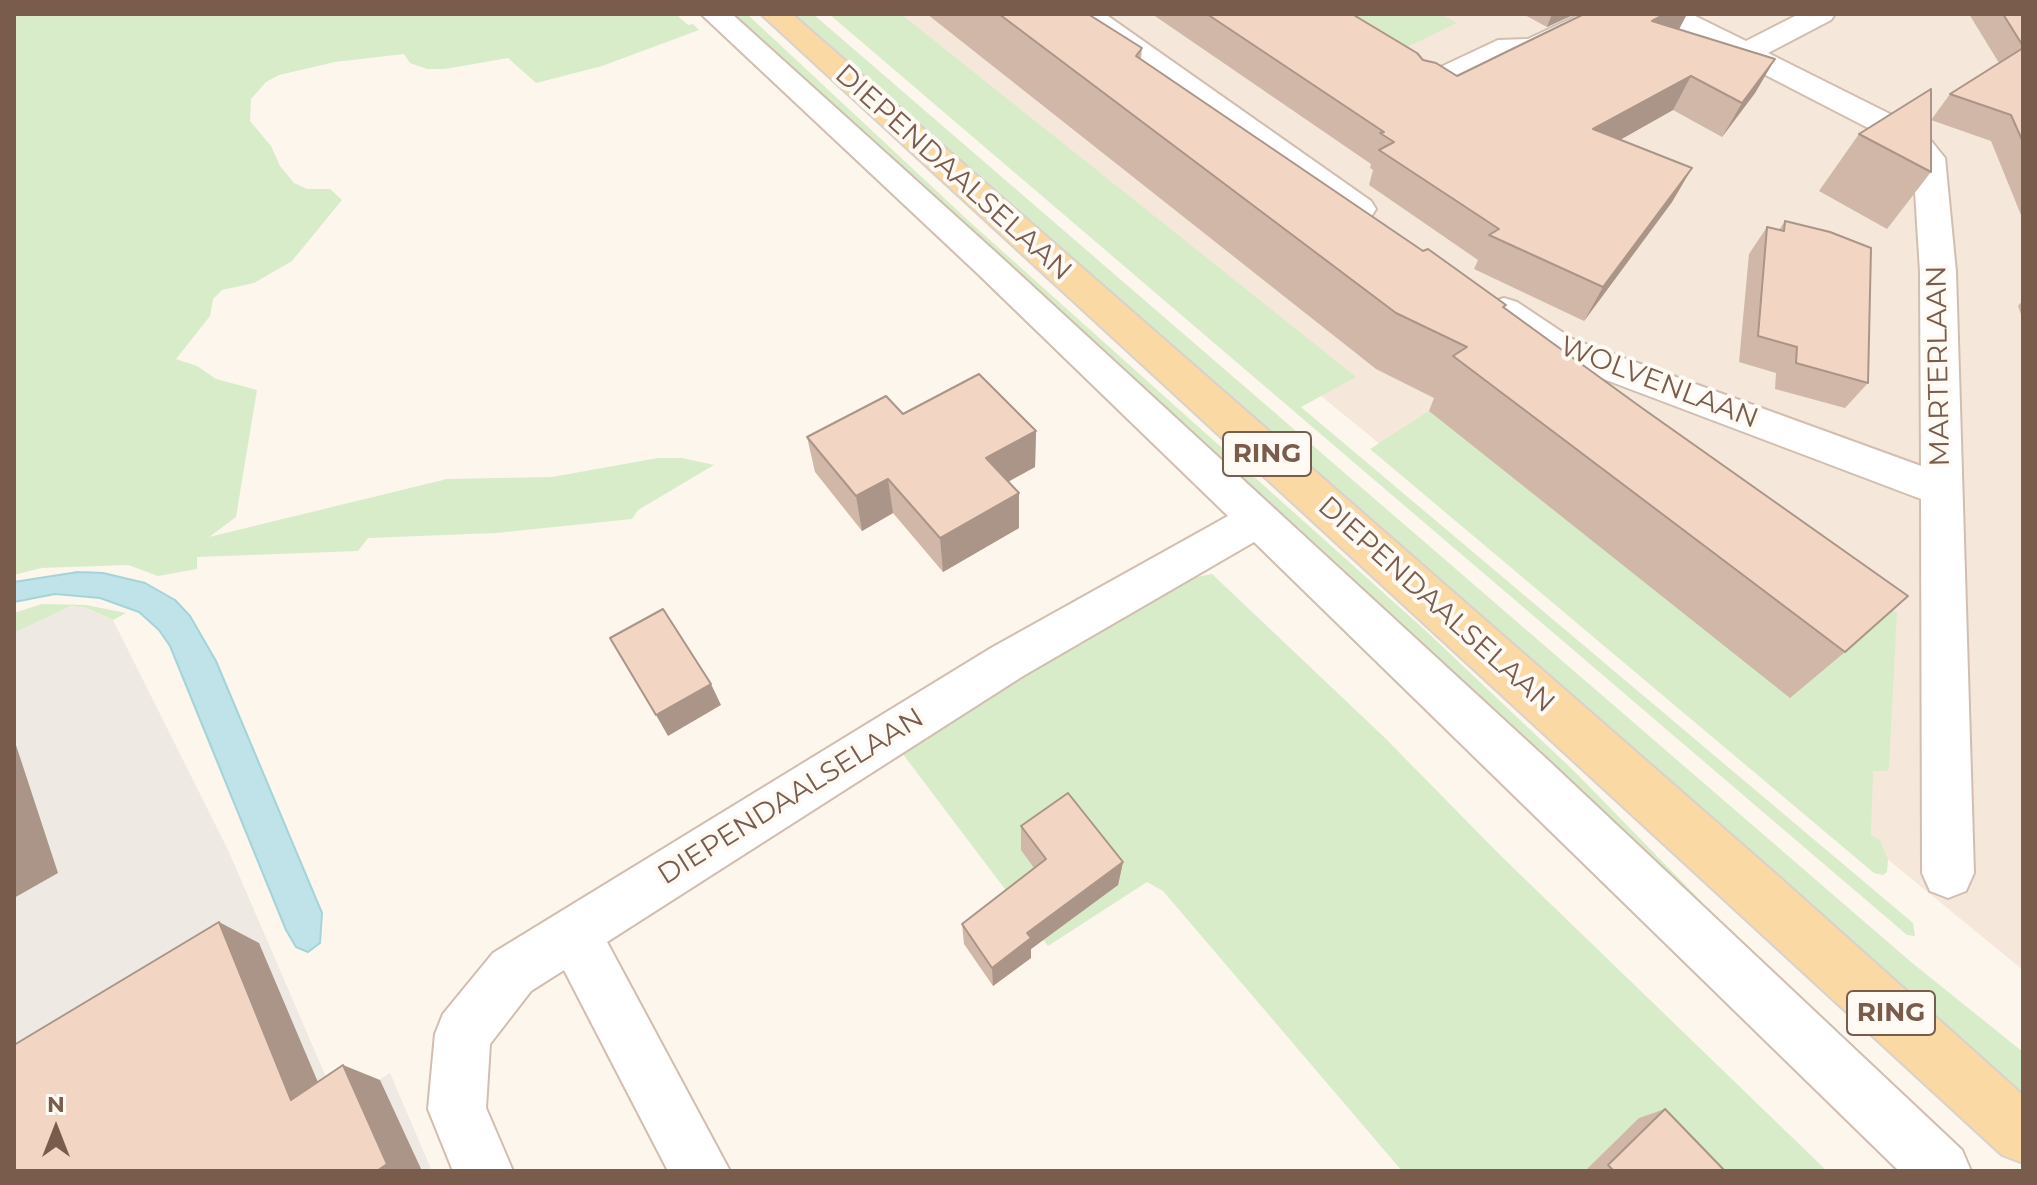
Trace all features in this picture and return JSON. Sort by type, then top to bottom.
[{"type":"main road","name":"DIEPENDAALSELAAN","points":[[775,14],[1759,893],[2023,1134]]},
{"type":"street","name":"DIEPENDAALSELAAN","points":[[715,14],[989,265],[1533,778],[1941,1171]]},
{"type":"street","points":[[1086,14],[1383,226]]},
{"type":"street","points":[[1424,86],[1508,46],[1532,48],[1604,14]]},
{"type":"street","name":"MARTERLAAN","points":[[1669,14],[1887,125],[1917,144],[1929,158],[1938,272],[1948,873]]},
{"type":"street","points":[[1746,53],[1821,14]]},
{"type":"street","name":"WOLVENLAAN","points":[[1470,288],[1561,349],[1941,490]]},
{"type":"street","name":"DIEPENDAALSELAAN","points":[[483,1171],[457,1109],[463,1034],[512,972],[1007,662],[1258,519]]},
{"type":"street","points":[[574,933],[700,1171]]},
{"type":"shaded area","points":[[854,14],[2023,14],[2023,970]]},
{"type":"shaded area","points":[[71,606],[87,608],[113,620],[229,852],[339,1107],[390,1073],[432,1171],[14,1171],[14,633]]},
{"type":"green space","points":[[14,14],[676,14],[688,25],[693,24],[699,30],[602,66],[536,83],[508,58],[445,69],[427,69],[410,63],[404,54],[335,62],[279,75],[266,82],[251,99],[250,121],[271,146],[280,166],[294,183],[307,189],[330,189],[342,200],[292,261],[254,283],[222,290],[213,299],[210,316],[176,359],[197,366],[216,379],[257,390],[236,517],[209,537],[447,479],[552,477],[658,458],[682,458],[714,465],[638,510],[632,519],[496,533],[368,538],[358,551],[197,557],[197,569],[158,576],[128,565],[41,568],[14,575]]},
{"type":"green space","points":[[730,14],[747,14],[971,223],[1425,630],[1576,773],[1735,936],[1835,1028],[1943,1138]]},
{"type":"green space","points":[[794,14],[813,14],[1911,962],[2023,1052],[2023,1092],[1913,1001]]},
{"type":"green space","points":[[829,14],[901,14],[1356,377],[1301,407],[1913,923],[1915,936],[1907,935]]},
{"type":"green space","points":[[1309,14],[1441,14],[1457,23],[1382,59]]},
{"type":"green space","points":[[1429,411],[1897,612],[1889,766],[1888,771],[1873,771],[1871,835],[1880,840],[1888,860],[1887,872],[1883,875],[1874,873],[1370,449]]},
{"type":"green space","points":[[1212,574],[1384,737],[1501,856],[1827,1171],[1402,1171],[1163,891],[1147,882],[1048,946],[899,749],[1164,583]]},
{"type":"green space","points":[[42,604],[86,605],[126,613],[113,620],[87,608],[71,606],[14,633],[14,613]]},
{"type":"water","points":[[78,572],[103,573],[145,583],[175,600],[190,616],[216,661],[322,913],[320,943],[308,952],[296,947],[286,930],[170,646],[159,630],[139,612],[100,598],[55,594],[14,602],[14,582]]},
{"type":"building","points":[[999,14],[1088,14],[1142,48],[1136,56],[1423,251],[1428,249],[1642,408],[1908,596],[1845,652],[1453,356],[1467,347],[1396,313]]},
{"type":"building","points":[[1207,14],[1352,14],[1417,53],[1423,60],[1436,63],[1457,76],[1584,14],[1665,14],[1652,21],[1775,59],[1742,103],[1691,76],[1593,129],[1692,168],[1603,287],[1489,235],[1499,229],[1379,150],[1394,142],[1380,133],[1384,132]]},
{"type":"building","points":[[2003,14],[2023,14],[2023,46]]},
{"type":"building","points":[[2023,48],[2023,142],[2011,115],[1950,94]]},
{"type":"building","points":[[1931,89],[1931,172],[1859,134]]},
{"type":"building","points":[[1785,221],[1830,232],[1871,248],[1868,383],[1796,363],[1797,347],[1758,336],[1767,227],[1784,231]]},
{"type":"building","points":[[979,374],[1036,431],[986,458],[1019,493],[940,538],[888,479],[856,496],[807,437],[886,396],[903,414]]},
{"type":"building","points":[[663,609],[711,684],[656,715],[610,638]]},
{"type":"building","points":[[1068,793],[1123,862],[1027,933],[1031,938],[992,968],[962,924],[1046,859],[1021,826]]},
{"type":"building","points":[[219,922],[291,1100],[343,1065],[387,1164],[377,1171],[14,1171],[14,1045]]},
{"type":"building","points":[[1665,1109],[1725,1171],[1614,1171],[1608,1165]]}]
